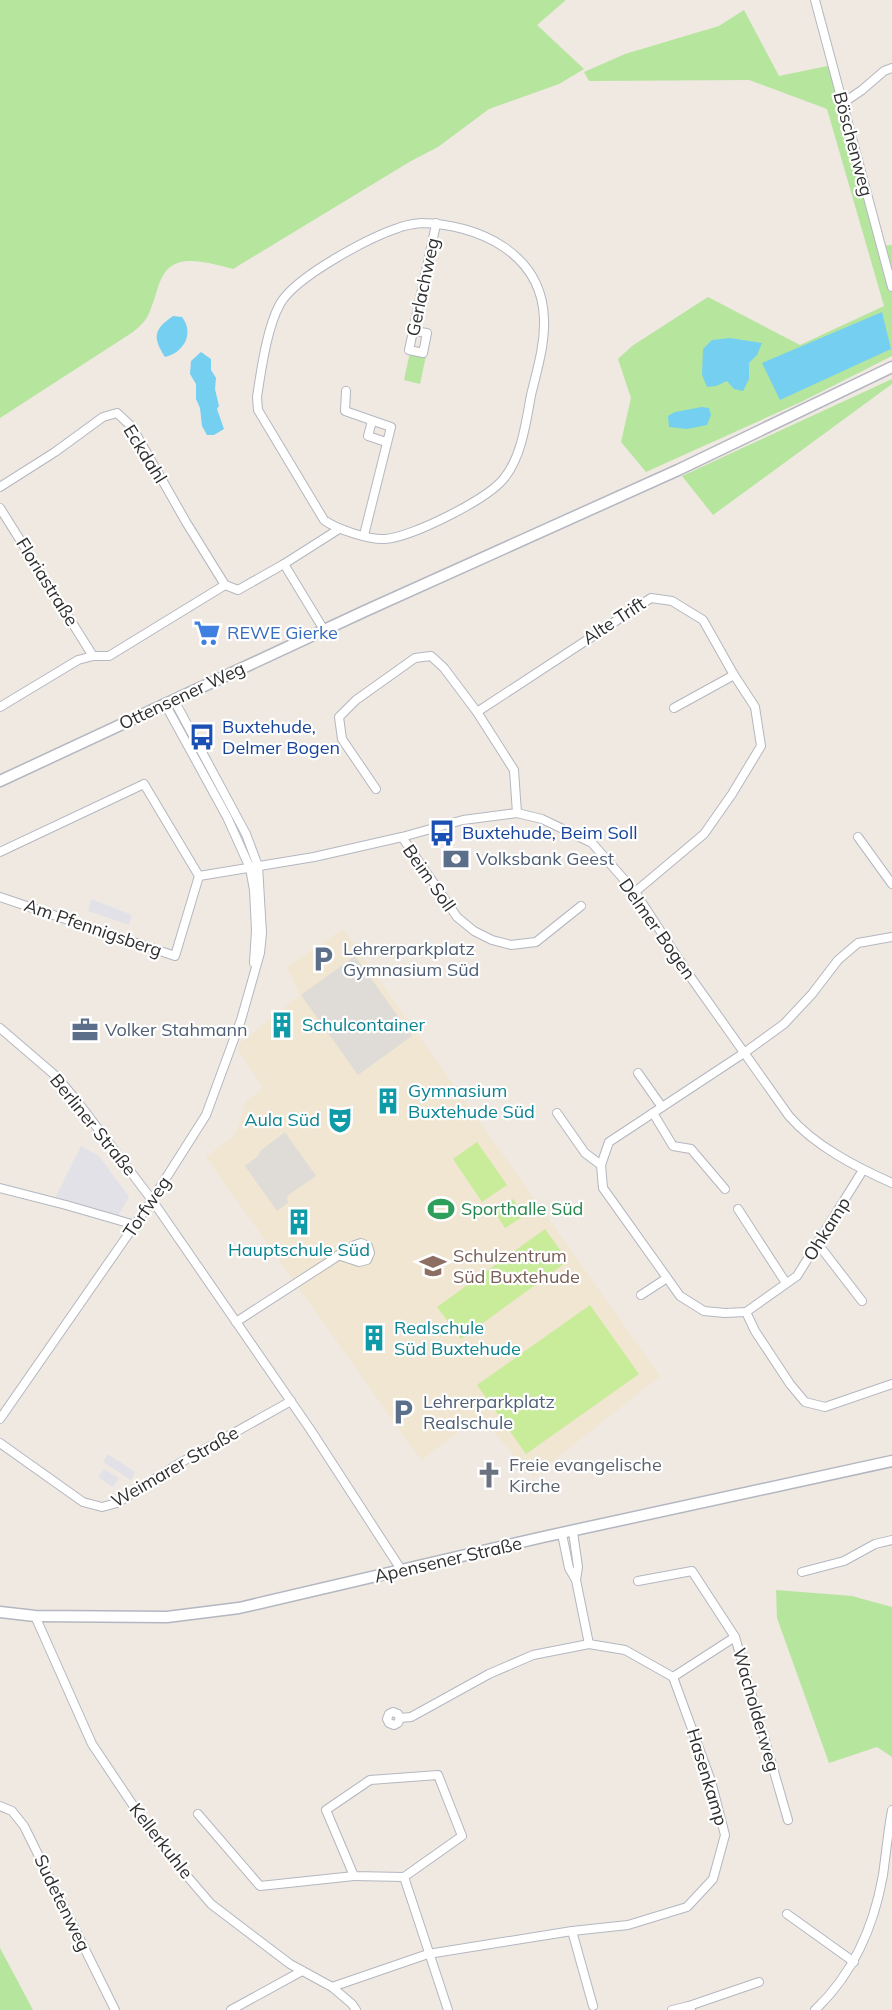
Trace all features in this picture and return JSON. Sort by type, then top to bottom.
[{"type":"street","name":"Böschenweg","points":[[815,0],[892,287]]},
{"type":"street","points":[[843,103],[884,71],[892,68]]},
{"type":"street","points":[[436,223],[467,229],[507,248],[529,272],[537,285],[544,316],[543,344],[512,466],[504,479],[480,499],[402,536],[382,539],[339,529],[324,520],[258,410],[257,397],[273,320],[278,306],[294,287],[341,256],[400,227],[436,223]]},
{"type":"street","name":"Gerlachweg","points":[[413,331],[427,333],[423,353],[409,350],[413,331],[436,223]]},
{"type":"street","name":"Ottensener Weg","points":[[0,781],[365,611],[678,470],[892,367]]},
{"type":"street","points":[[346,391],[345,411],[391,427],[364,535]]},
{"type":"street","name":"Eckdahl","points":[[0,487],[103,417],[117,413],[132,427],[225,585]]},
{"type":"street","points":[[372,421],[368,436],[386,442]]},
{"type":"street","name":"Floriastraße","points":[[0,508],[93,656]]},
{"type":"street","points":[[0,706],[78,660],[93,656],[109,656],[225,585],[238,590],[339,529]]},
{"type":"street","points":[[284,564],[324,630]]},
{"type":"street","name":"Alte Trift","points":[[477,712],[651,598],[672,601],[703,620],[755,707],[761,746],[704,834],[635,892]]},
{"type":"street","points":[[376,789],[342,739],[339,717],[356,700],[415,658],[431,656],[444,668],[477,712],[514,770],[517,813]]},
{"type":"street","points":[[674,708],[734,675]]},
{"type":"street","name":"Torfweg","points":[[0,1419],[153,1200],[206,1115],[241,1020],[254,974],[256,930],[254,867],[246,834],[170,702]]},
{"type":"street","points":[[0,852],[144,784],[199,876],[254,867]]},
{"type":"street","name":"Delmer Bogen","points":[[254,867],[402,837],[463,820],[517,813],[542,819],[592,843],[635,892],[744,1053],[802,1131],[863,1170],[892,1184]]},
{"type":"street","name":"Beim Soll","points":[[402,837],[457,917],[474,931],[492,940],[511,945],[536,942],[581,906]]},
{"type":"street","points":[[858,837],[892,884]]},
{"type":"street","name":"Am Pfennigsberg","points":[[0,897],[175,956],[199,876]]},
{"type":"street","points":[[892,937],[858,943],[837,960],[812,994],[784,1024],[609,1142],[601,1165],[603,1188],[680,1296],[704,1311],[746,1312],[761,1340],[790,1384],[805,1402],[825,1407],[892,1384]]},
{"type":"street","name":"Berliner Straße","points":[[0,1028],[57,1077],[153,1200],[291,1401],[402,1571]]},
{"type":"street","points":[[638,1073],[662,1107]]},
{"type":"street","points":[[557,1113],[585,1153],[601,1165]]},
{"type":"street","points":[[653,1113],[673,1146],[691,1149],[725,1189]]},
{"type":"street","name":"Ohkamp","points":[[746,1312],[797,1276],[863,1170]]},
{"type":"street","points":[[0,1188],[135,1225]]},
{"type":"street","name":"Ohkamp","points":[[738,1209],[786,1283]]},
{"type":"street","points":[[818,1244],[862,1301]]},
{"type":"street","points":[[237,1322],[338,1255]]},
{"type":"street","points":[[641,1295],[667,1278]]},
{"type":"street","name":"Weimarer Straße","points":[[0,1443],[83,1502],[102,1508],[117,1503],[182,1462],[291,1401]]},
{"type":"street","name":"Apensener Straße","points":[[0,1612],[36,1616],[167,1617],[239,1608],[892,1461]]},
{"type":"street","points":[[567,1533],[569,1568],[576,1580],[589,1644]]},
{"type":"street","points":[[802,1572],[844,1561],[875,1545],[892,1540]]},
{"type":"street","points":[[638,1581],[692,1571],[735,1637]]},
{"type":"street","name":"Kellerkuhle","points":[[36,1616],[92,1744],[157,1841],[211,1904],[290,1964],[332,1988],[356,2010]]},
{"type":"street","name":"Wacholderweg","points":[[673,1677],[735,1637],[788,1820]]},
{"type":"street","points":[[400,1718],[411,1717],[489,1674],[532,1655],[589,1644],[625,1650],[673,1677]]},
{"type":"street","name":"Hasenkamp","points":[[332,1988],[428,1954],[572,1931],[628,1925],[687,1907],[713,1879],[725,1835],[710,1779],[673,1677]]},
{"type":"street","points":[[198,1814],[260,1886],[354,1876],[404,1877],[462,1836],[438,1775],[370,1780],[326,1810],[354,1876]]},
{"type":"street","name":"Sudetenweg","points":[[0,1806],[12,1811],[24,1826],[115,2010]]},
{"type":"street","points":[[815,2010],[828,1998],[854,1962],[866,1936],[879,1892],[892,1810]]},
{"type":"street","points":[[404,1877],[448,2010]]},
{"type":"street","points":[[787,1914],[854,1962]]},
{"type":"street","points":[[572,1931],[593,2006]]},
{"type":"street","points":[[231,2010],[303,1971]]},
{"type":"street","points":[[672,2010],[690,2008],[759,1982]]},
{"type":"street","points":[[340,1995],[348,2010]]},
{"type":"shaded area","points":[[91,899],[132,915],[129,925],[88,911]]},
{"type":"shaded area","name":"Schulzentrum Süd Buxtehude","points":[[343,929],[660,1376],[533,1477],[480,1416],[421,1460],[206,1157],[235,1135],[246,1102],[263,1088],[238,1050],[240,1043],[300,995],[287,967]]},
{"type":"shaded area","points":[[355,956],[412,1036],[358,1075],[301,995]]},
{"type":"shaded area","points":[[285,1132],[316,1176],[287,1196],[288,1203],[277,1211],[245,1166]]},
{"type":"shaded area","points":[[81,1146],[99,1156],[129,1197],[118,1216],[55,1198]]},
{"type":"shaded area","points":[[108,1454],[135,1472],[131,1480],[103,1462]]},
{"type":"shaded area","points":[[104,1469],[119,1478],[113,1487],[98,1477]]},
{"type":"green space","points":[[0,0],[566,0],[537,25],[584,69],[559,84],[489,109],[438,147],[233,269],[192,261],[169,268],[159,285],[149,313],[138,328],[0,418]]},
{"type":"green space","points":[[744,10],[779,76],[832,65],[881,246],[892,245],[892,356],[801,402],[646,472],[621,442],[631,398],[618,359],[632,346],[708,297],[800,345],[884,306],[827,109],[749,80],[589,81],[584,72],[625,54],[719,26]]},
{"type":"green space","points":[[410,352],[426,356],[420,384],[404,380]]},
{"type":"green space","points":[[892,379],[892,384],[713,515],[682,476]]},
{"type":"green space","points":[[477,1142],[507,1185],[482,1202],[453,1159]]},
{"type":"green space","points":[[513,1199],[524,1216],[505,1228],[494,1211]]},
{"type":"green space","points":[[545,1229],[568,1261],[461,1339],[437,1307]]},
{"type":"green space","points":[[590,1305],[639,1374],[526,1454],[477,1385]]},
{"type":"green space","points":[[776,1590],[852,1596],[892,1607],[892,1757],[877,1747],[829,1763],[777,1618]]},
{"type":"green space","points":[[0,1948],[33,2010],[0,2010]]},
{"type":"water","points":[[882,312],[891,349],[780,400],[762,363]]},
{"type":"water","points":[[173,316],[182,317],[186,323],[187,336],[182,347],[165,357],[158,344],[157,334],[162,325]]},
{"type":"water","points":[[730,338],[762,343],[757,355],[749,363],[749,379],[743,391],[734,389],[727,381],[707,387],[702,375],[703,349],[712,340]]},
{"type":"water","points":[[201,352],[211,359],[211,370],[216,378],[215,389],[219,406],[217,409],[224,429],[214,435],[207,435],[202,426],[200,408],[196,399],[196,384],[190,374],[191,361]]},
{"type":"water","points":[[702,407],[709,408],[711,415],[707,425],[687,429],[669,427],[668,416],[675,412]]},
{"type":"place","name":"REWE Gierke","points":[[207,633]]},
{"type":"place","name":"Buxtehude, Delmer Bogen","points":[[202,737]]},
{"type":"place","name":"Buxtehude, Beim Soll","points":[[442,833]]},
{"type":"place","name":"Volksbank Geest","points":[[456,859]]},
{"type":"place","name":"Lehrerparkplatz Gymnasium Süd","points":[[323,959]]},
{"type":"place","name":"Schulcontainer","points":[[282,1025]]},
{"type":"place","name":"Volker Stahmann","points":[[85,1030]]},
{"type":"place","name":"Gymnasium Buxtehude Süd","points":[[388,1101]]},
{"type":"place","name":"Aula Süd","points":[[340,1120]]},
{"type":"place","name":"Sporthalle Süd","points":[[441,1209]]},
{"type":"place","name":"Hauptschule Süd","points":[[299,1222]]},
{"type":"place","name":"Schulzentrum Süd Buxtehude","points":[[433,1266]]},
{"type":"place","name":"Realschule Süd Buxtehude","points":[[374,1338]]},
{"type":"place","name":"Lehrerparkplatz Realschule","points":[[403,1412]]},
{"type":"place","name":"Freie evangelische Kirche","points":[[489,1475]]}]
